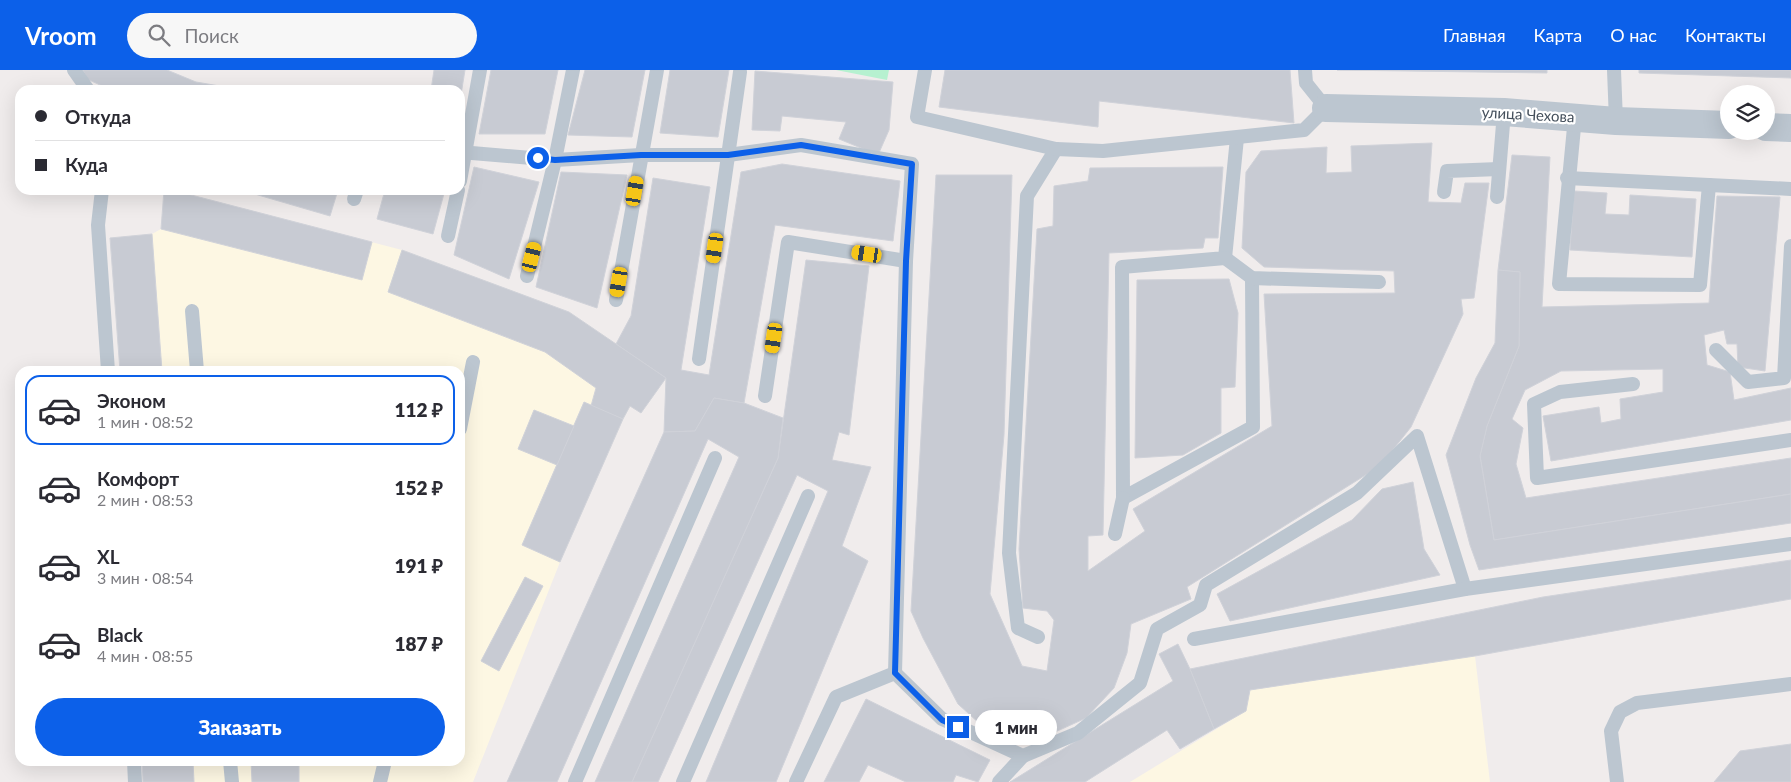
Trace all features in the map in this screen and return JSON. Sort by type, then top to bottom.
[{"type":"street","name":"улица Чехова","points":[[1326,108],[1504,112],[1616,121],[1720,125]]},
{"type":"street","points":[[1775,127],[1791,128]]},
{"type":"lane","points":[[74,70],[84,85]]},
{"type":"lane","points":[[465,142],[480,70]]},
{"type":"lane","points":[[527,276],[555,160],[573,70]]},
{"type":"lane","points":[[616,300],[657,70]]},
{"type":"lane","points":[[925,70],[917,117],[1056,149],[1103,151],[1304,130],[1326,108],[1306,82],[1305,70]]},
{"type":"lane","points":[[1614,70],[1616,121]]},
{"type":"lane","points":[[699,359],[740,72]]},
{"type":"lane","points":[[1497,197],[1504,112]]},
{"type":"lane","points":[[1575,117],[1559,284],[1700,285],[1709,185]]},
{"type":"lane","points":[[1225,258],[1238,138]]},
{"type":"lane","points":[[465,152],[555,160],[641,155],[728,155],[801,145],[912,164],[906,261],[895,673],[942,720],[1023,756]]},
{"type":"lane","points":[[1038,637],[1018,628],[1009,553],[1027,196],[1056,149]]},
{"type":"lane","points":[[1444,192],[1447,171],[1499,169]]},
{"type":"lane","points":[[1568,178],[1791,189]]},
{"type":"lane","points":[[101,195],[98,225],[108,366]]},
{"type":"lane","points":[[448,236],[457,195]]},
{"type":"lane","points":[[765,396],[788,242],[906,261]]},
{"type":"lane","points":[[1716,350],[1748,382],[1784,378],[1791,246]]},
{"type":"lane","points":[[1114,534],[1123,498],[1122,267],[1225,258],[1252,278],[1379,282]]},
{"type":"lane","points":[[1123,498],[1253,427],[1252,278]]},
{"type":"lane","points":[[192,311],[197,366]]},
{"type":"lane","points":[[465,402],[472,362]]},
{"type":"lane","points":[[1633,384],[1560,392],[1534,404],[1538,478],[1791,440]]},
{"type":"lane","points":[[999,782],[1023,756],[1078,733],[1140,683],[1157,629],[1200,605],[1206,585],[1357,493],[1417,436],[1465,589]]},
{"type":"lane","points":[[575,782],[715,458]]},
{"type":"lane","points":[[683,782],[808,496]]},
{"type":"lane","points":[[1194,639],[1465,589],[1791,544]]},
{"type":"lane","points":[[796,782],[836,697],[895,673]]},
{"type":"lane","points":[[1617,782],[1611,731],[1620,712],[1637,703],[1791,684]]},
{"type":"lane","points":[[134,766],[135,782]]},
{"type":"lane","points":[[230,766],[232,782]]},
{"type":"lane","points":[[380,782],[384,766]]},
{"type":"shaded area","points":[[164,195],[191,195],[402,250],[569,312],[666,378],[641,413],[630,406],[623,419],[560,562],[473,782],[143,782],[142,766],[465,766],[465,366],[120,366],[110,238],[152,234],[161,229]]},
{"type":"shaded area","points":[[1475,656],[1490,782],[1130,782],[1246,711],[1250,690]]},
{"type":"green space","points":[[836,70],[889,70],[887,80]]},
{"type":"building","points":[[83,70],[167,70],[196,82],[214,85],[100,85],[87,79]]},
{"type":"building","points":[[434,70],[465,70],[463,85],[432,85]]},
{"type":"building","points":[[491,70],[558,70],[545,134],[479,134]]},
{"type":"building","points":[[585,70],[645,70],[632,137],[568,135]]},
{"type":"building","points":[[670,70],[729,70],[718,137],[660,133]]},
{"type":"building","points":[[945,70],[1290,70],[1294,123],[1099,101],[1098,127],[939,107]]},
{"type":"building","points":[[1337,70],[1547,70],[1547,73]]},
{"type":"building","points":[[1639,70],[1791,70],[1791,78],[1639,73]]},
{"type":"building","points":[[755,71],[893,82],[889,130],[878,155],[839,139],[846,122],[782,116],[780,131],[752,130]]},
{"type":"building","points":[[1432,143],[1428,202],[1461,203],[1465,183],[1489,183],[1474,298],[1461,299],[1463,314],[1411,427],[1380,466],[1187,587],[1191,599],[1131,624],[1127,653],[1114,688],[1086,718],[1053,733],[1009,734],[980,724],[958,704],[911,611],[936,175],[1012,175],[1004,435],[990,594],[1022,666],[1047,671],[1054,620],[1047,611],[1023,608],[1019,549],[1037,229],[1053,226],[1054,186],[1088,181],[1090,168],[1223,167],[1218,238],[1205,238],[1203,248],[1109,253],[1103,535],[1088,536],[1088,571],[1145,531],[1133,509],[1272,426],[1264,294],[1395,293],[1394,271],[1264,267],[1242,248],[1246,172],[1261,151],[1327,147],[1326,173],[1352,172],[1351,146]]},
{"type":"building","points":[[1512,155],[1550,157],[1542,307],[1709,303],[1717,196],[1780,197],[1765,371],[1738,367],[1737,344],[1727,344],[1724,330],[1704,335],[1707,365],[1730,372],[1734,400],[1791,388],[1791,420],[1551,461],[1543,416],[1599,407],[1601,423],[1621,419],[1620,399],[1663,392],[1663,369],[1561,371],[1525,390],[1512,419],[1523,428],[1516,464],[1526,498],[1791,458],[1791,494],[1494,540],[1480,456],[1487,426],[1519,346],[1520,272],[1498,270]]},
{"type":"building","points":[[782,164],[900,181],[893,241],[775,225],[744,403],[714,398],[695,431],[664,432],[666,378],[616,344],[631,316],[653,178],[710,187],[681,370],[709,375],[741,172]]},
{"type":"building","points":[[474,167],[539,182],[509,279],[454,255]]},
{"type":"building","points":[[561,172],[627,175],[597,308],[536,287]]},
{"type":"building","points":[[1574,191],[1607,193],[1605,214],[1629,215],[1630,195],[1696,199],[1692,257],[1570,250]]},
{"type":"building","points":[[164,195],[191,195],[372,242],[362,280],[161,229]]},
{"type":"building","points":[[258,195],[336,195],[330,216]]},
{"type":"building","points":[[384,195],[444,195],[433,234],[377,219]]},
{"type":"building","points":[[152,234],[162,366],[120,366],[110,238]]},
{"type":"building","points":[[402,250],[569,312],[666,378],[641,413],[630,406],[623,419],[591,406],[596,388],[545,352],[388,292]]},
{"type":"building","points":[[806,260],[869,266],[849,435],[839,432],[832,460],[871,467],[842,546],[868,561],[776,782],[706,782],[828,491],[797,475],[658,782],[632,782],[778,458]]},
{"type":"building","points":[[1498,270],[1520,272],[1519,346],[1487,426],[1480,456],[1494,540],[1791,494],[1791,523],[1479,570],[1470,545],[1446,455],[1476,378],[1495,343]]},
{"type":"building","points":[[1229,279],[1238,313],[1235,387],[1221,388],[1221,433],[1183,455],[1135,458],[1137,280]]},
{"type":"building","points":[[714,398],[744,403],[783,418],[778,458],[632,782],[595,782],[739,457],[708,439],[557,782],[507,782],[664,432],[695,431]]},
{"type":"building","points":[[584,402],[623,419],[560,562],[522,545]]},
{"type":"building","points":[[534,410],[574,426],[557,465],[518,449]]},
{"type":"building","points":[[1413,482],[1424,549],[1440,575],[1230,621],[1217,594],[1352,520],[1382,489]]},
{"type":"building","points":[[1791,560],[1791,599],[1475,656],[1250,690],[1246,711],[1214,729],[1190,669],[1543,597]]},
{"type":"building","points":[[525,577],[543,586],[499,671],[481,661]]},
{"type":"building","points":[[1178,644],[1214,729],[1180,749],[1167,730],[1085,782],[1010,782],[1173,681],[1159,654]]},
{"type":"building","points":[[866,699],[990,760],[978,782],[956,775],[953,782],[906,782],[868,765],[859,782],[824,782]]},
{"type":"building","points":[[1791,744],[1791,782],[1714,782],[1740,751]]},
{"type":"building","points":[[142,766],[193,766],[194,782],[143,782]]},
{"type":"building","points":[[251,766],[299,766],[299,782],[252,782]]},
{"type":"route","points":[[538,158],[555,160],[641,155],[728,155],[801,145],[912,164],[906,261],[895,673],[942,720],[958,727]]}]
